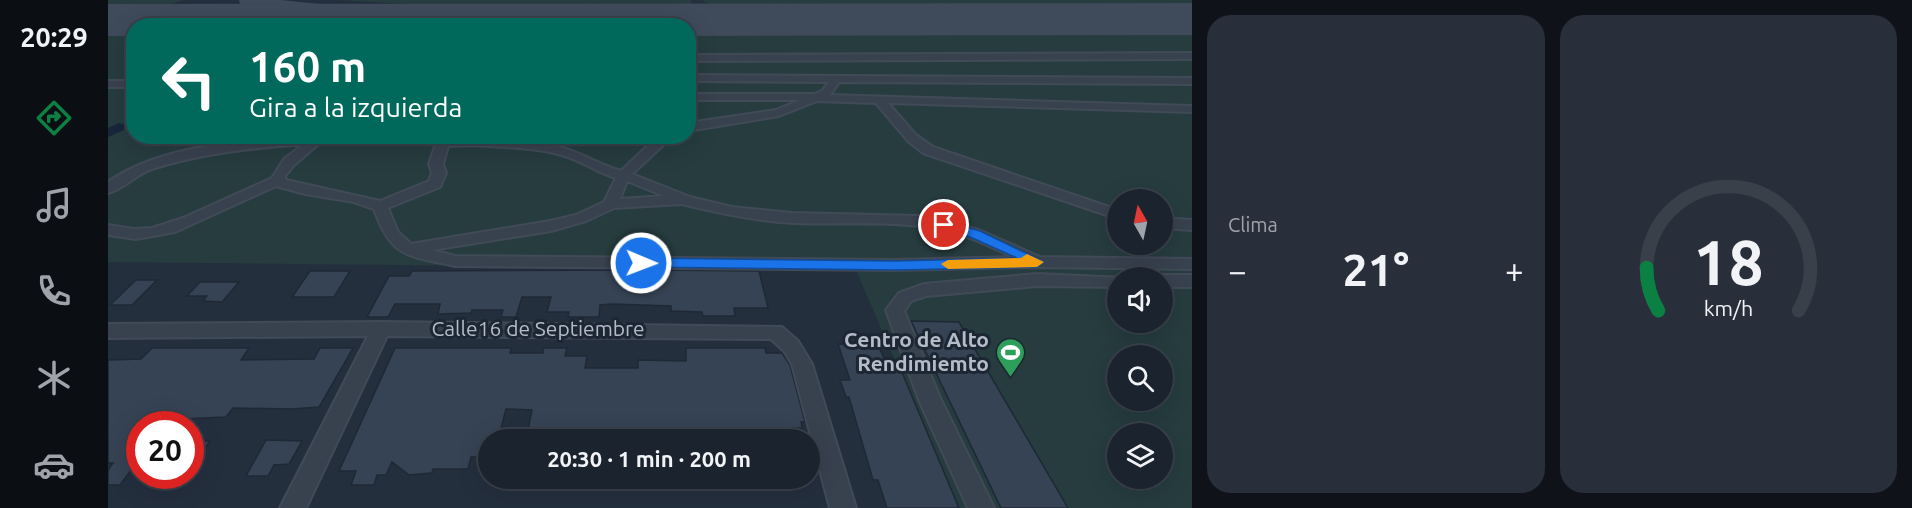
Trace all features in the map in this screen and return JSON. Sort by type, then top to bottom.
[{"type":"street","points":[[696,58],[1192,56]]},
{"type":"street","points":[[696,78],[1192,81]]},
{"type":"street","points":[[696,125],[718,121],[762,118],[826,93],[836,79]]},
{"type":"street","points":[[108,84],[126,84]]},
{"type":"street","points":[[108,90],[126,90]]},
{"type":"street","points":[[696,97],[816,97],[1192,109]]},
{"type":"street","points":[[880,100],[912,138],[928,150],[1008,175],[1107,211]]},
{"type":"street","points":[[108,189],[132,172],[169,160],[259,144]]},
{"type":"street","points":[[313,144],[290,162],[278,176],[280,183],[291,187],[347,195],[380,206],[435,184],[440,173],[436,164],[442,144]]},
{"type":"street","points":[[507,144],[550,148],[575,155],[601,169],[623,175],[685,200],[732,211],[792,218],[919,221],[944,225],[975,234],[1037,262]]},
{"type":"street","points":[[611,204],[614,188],[623,175],[658,144]]},
{"type":"street","points":[[108,230],[135,234],[152,232],[191,220],[279,180]]},
{"type":"street","points":[[408,250],[492,234],[551,226],[580,218],[611,204],[685,200]]},
{"type":"street","points":[[380,206],[391,234],[408,250],[455,261],[896,266],[1037,262],[1192,264]]},
{"type":"street","points":[[1173,224],[1192,225]]},
{"type":"street","points":[[981,508],[930,400],[895,310],[905,297],[924,290],[1037,280],[1107,280]]},
{"type":"street","points":[[1173,281],[1192,281]]},
{"type":"street","points":[[292,508],[381,329]]},
{"type":"street","name":"Calle16 de Septiembre","points":[[108,332],[381,329],[775,332],[787,339],[795,348],[802,364],[843,508]]},
{"type":"green space","points":[[108,0],[184,0],[156,7],[127,9],[108,8]]},
{"type":"green space","points":[[336,0],[691,0],[692,3],[683,7],[456,7]]},
{"type":"green space","points":[[702,0],[1192,0],[1192,7],[715,7]]},
{"type":"green space","points":[[1192,29],[1192,508],[958,508],[856,270],[108,262],[108,30],[126,30],[126,144],[696,144],[696,30]]},
{"type":"building","points":[[310,271],[350,271],[334,297],[292,297]]},
{"type":"building","points":[[412,271],[759,271],[768,308],[734,308],[735,316],[703,316],[702,312],[671,311],[671,306],[612,304],[600,305],[599,317],[568,317],[569,312],[547,312],[551,297],[522,297],[516,317],[501,317],[503,310],[472,310],[471,313],[438,314],[440,304],[395,304],[388,317],[367,317],[389,276],[409,276]]},
{"type":"building","points":[[136,280],[157,280],[132,305],[110,305]]},
{"type":"building","points":[[200,282],[239,282],[222,302],[203,301],[207,296],[187,296]]},
{"type":"building","points":[[911,321],[959,322],[1068,508],[1001,508]]},
{"type":"building","points":[[838,344],[878,345],[886,363],[898,363],[959,508],[887,508],[878,480],[873,480],[849,397],[846,397],[840,380],[850,380]]},
{"type":"building","points":[[152,348],[249,348],[241,360],[314,359],[320,348],[353,348],[319,407],[233,408],[226,417],[204,418],[204,411],[126,411],[126,477],[120,485],[108,485],[108,470],[113,463],[108,463],[108,360],[141,359]]},
{"type":"building","points":[[395,348],[511,348],[510,353],[543,353],[543,348],[567,348],[565,356],[587,356],[585,368],[638,368],[638,360],[686,361],[686,348],[765,348],[766,353],[782,353],[790,365],[805,422],[801,422],[802,428],[783,429],[528,429],[532,410],[506,409],[501,429],[478,429],[478,457],[471,457],[468,469],[433,469],[432,473],[409,475],[392,462],[386,475],[377,475],[374,485],[351,485],[356,471],[339,471]]},
{"type":"building","points":[[266,440],[302,441],[289,464],[274,465],[268,476],[246,476]]},
{"type":"building","points":[[204,441],[210,441],[204,450]]},
{"type":"waterway","points":[[108,133],[119,127]]},
{"type":"taxiway","points":[[207,18],[240,13],[253,3],[249,0],[338,14],[443,18]]},
{"type":"runway","points":[[696,19],[1192,19]]},
{"type":"runway","points":[[108,20],[126,20]]},
{"type":"slow traffic","points":[[948,264],[1037,262],[1027,258]]},
{"type":"place","name":"Centro de Alto Rendimiemto","points":[[1010,378]]},
{"type":"route","points":[[641,263],[896,266],[1037,262],[975,234],[944,225]]}]
